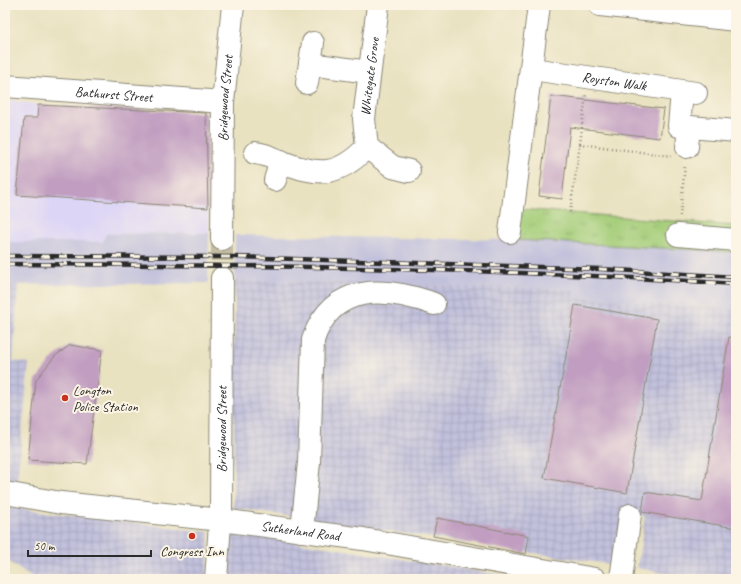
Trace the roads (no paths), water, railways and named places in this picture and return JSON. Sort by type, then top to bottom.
[{"type":"street","name":"Bridgewood Street","points":[[222,239],[223,102],[233,5]]},
{"type":"street","name":"Whitegate Grove","points":[[367,147],[364,119],[378,5]]},
{"type":"street","points":[[505,217],[532,69],[539,5]]},
{"type":"street","points":[[600,5],[736,20]]},
{"type":"street","points":[[310,63],[370,72]]},
{"type":"street","name":"Royston Walk","points":[[532,69],[689,93],[679,126],[688,137],[736,131]]},
{"type":"street","name":"Bathurst Street","points":[[5,86],[223,102]]},
{"type":"street","points":[[256,153],[270,155],[278,171],[330,172],[354,160],[367,147],[393,167],[409,170]]},
{"type":"street","points":[[678,235],[736,240]]},
{"type":"street","name":"Bridgewood Street","points":[[216,579],[221,520],[222,278]]},
{"type":"street","points":[[302,531],[309,462],[313,340],[316,328],[326,313],[336,304],[364,294],[379,292],[399,294],[434,304]]},
{"type":"street","name":"Sutherland Road","points":[[5,493],[61,503],[221,520],[363,539],[595,579]]},
{"type":"street","points":[[621,579],[630,516]]},
{"type":"tunnel","points":[[222,239],[222,278]]},
{"type":"railway","points":[[5,256],[235,257],[600,269],[736,277]]},
{"type":"railway","points":[[5,264],[371,268],[554,274],[736,284]]},
{"type":"place","name":"Longton Police Station","points":[[65,398]]},
{"type":"place","name":"Congress Inn","points":[[192,536]]}]
